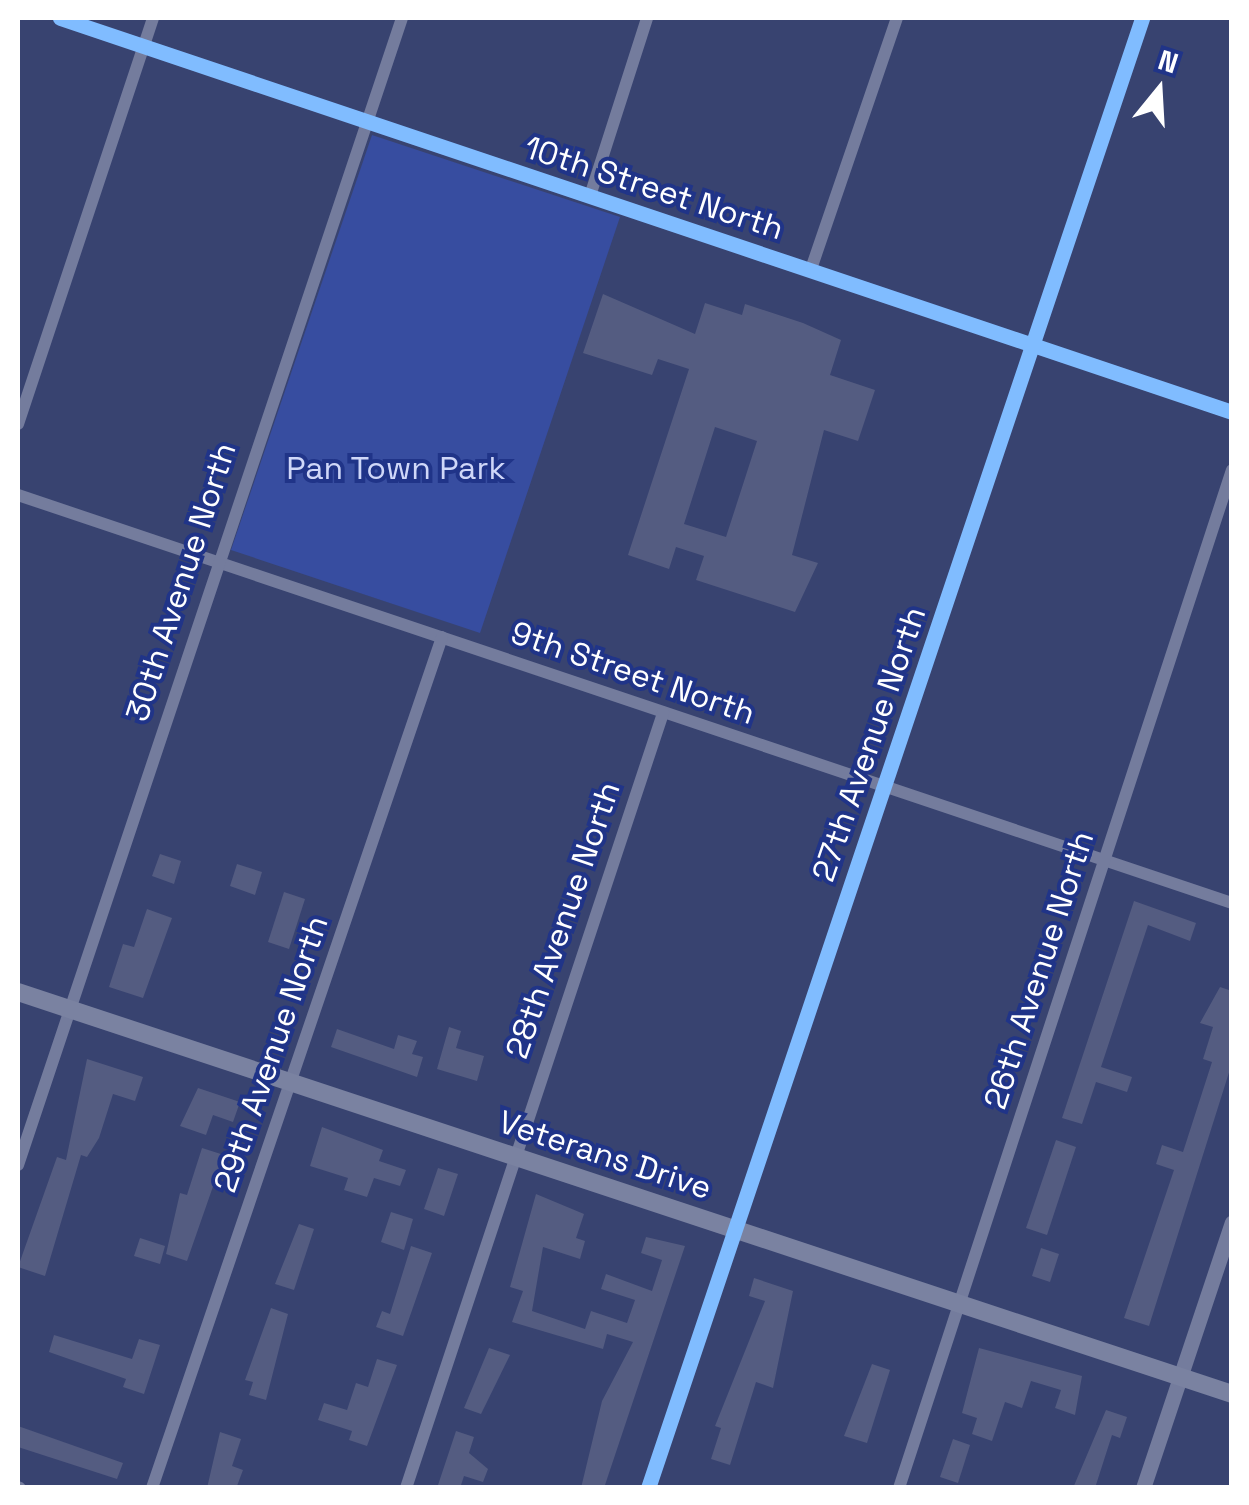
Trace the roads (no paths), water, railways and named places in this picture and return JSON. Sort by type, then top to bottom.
[{"type":"main road","name":"Veterans Drive","points":[[18,992],[1232,1394]]},
{"type":"street","name":"10th Street North","points":[[60,18],[1232,412]]},
{"type":"street","points":[[18,424],[153,18]]},
{"type":"street","name":"30th Avenue North","points":[[18,1165],[402,18]]},
{"type":"street","points":[[590,196],[647,18]]},
{"type":"street","points":[[810,270],[897,18]]},
{"type":"street","name":"27th Avenue North","points":[[648,1488],[1142,18]]},
{"type":"street","name":"26th Avenue North","points":[[899,1488],[956,1302],[1232,470]]},
{"type":"street","name":"9th Street North","points":[[18,495],[1232,902]]},
{"type":"street","name":"29th Avenue North","points":[[152,1488],[442,638]]},
{"type":"street","name":"28th Avenue North","points":[[406,1488],[512,1156],[663,713]]},
{"type":"street","points":[[1143,1488],[1232,1222]]},
{"type":"park label","name":"Pan Town Park","points":[[396,468]]}]
